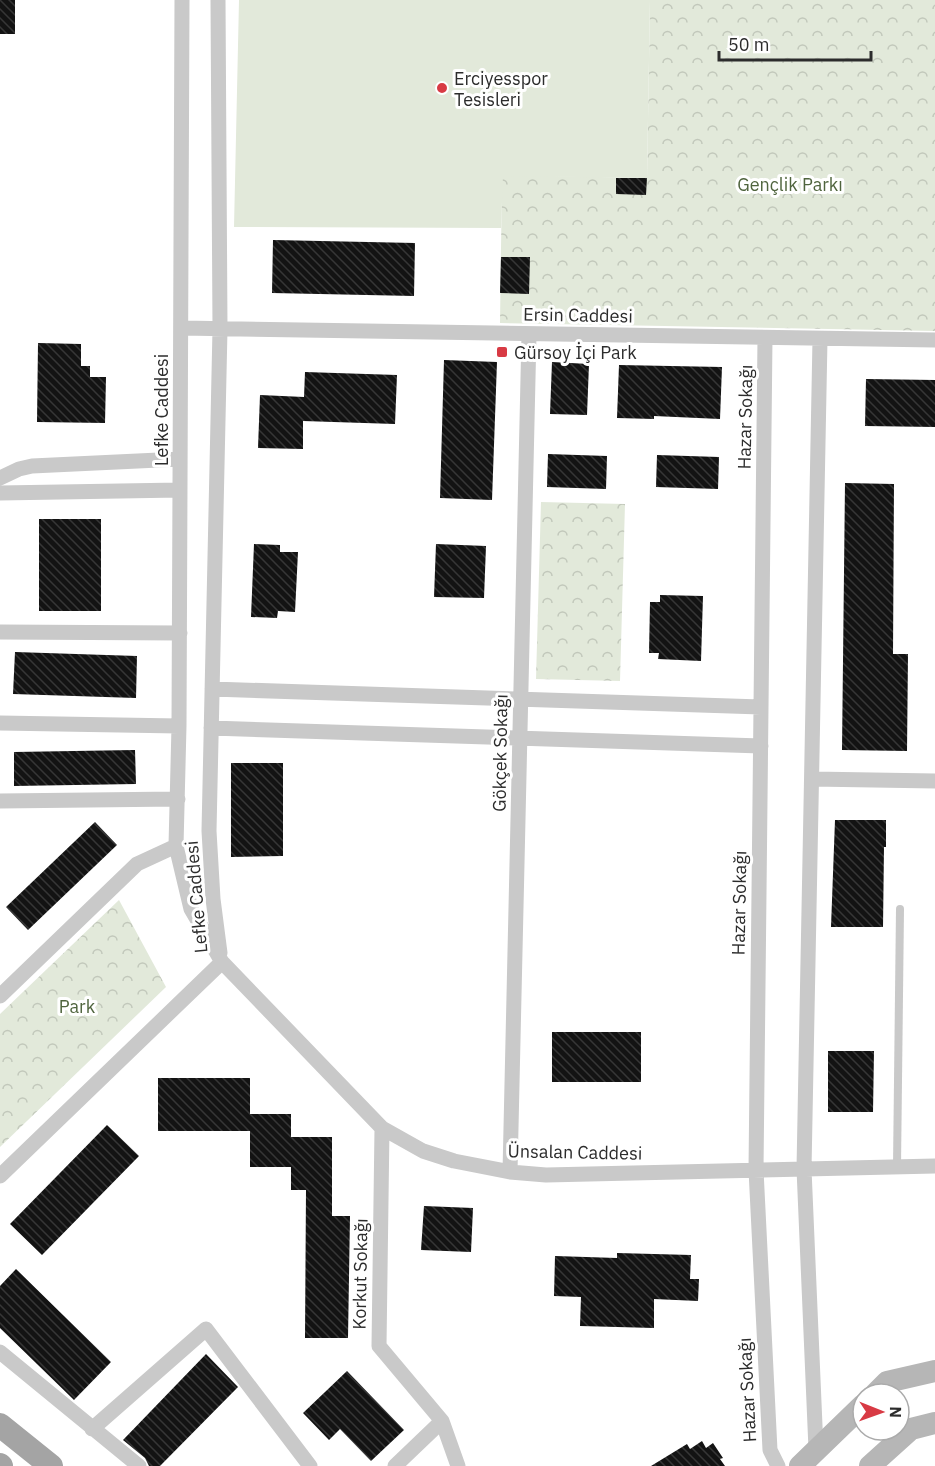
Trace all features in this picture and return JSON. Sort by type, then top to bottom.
[{"type":"main road","points":[[0,1425],[51,1466]]},
{"type":"street","name":"Lefke Caddesi","points":[[182,0],[180,633],[176,846],[191,909],[222,962]]},
{"type":"street","name":"Lefke Caddesi","points":[[218,0],[220,329],[209,831],[213,898],[222,962]]},
{"type":"street","name":"Ersin Caddesi","points":[[181,328],[935,340]]},
{"type":"street","name":"Gökçek Sokağı","points":[[510,1172],[529,334]]},
{"type":"street","name":"Hazar Sokağı","points":[[765,338],[756,1170],[770,1450],[778,1466]]},
{"type":"street","points":[[816,1449],[804,1169],[820,339]]},
{"type":"street","points":[[0,478],[32,466],[180,459]]},
{"type":"street","points":[[0,493],[180,490]]},
{"type":"street","points":[[0,632],[180,633]]},
{"type":"street","points":[[212,689],[761,707]]},
{"type":"street","points":[[0,723],[179,726]]},
{"type":"street","points":[[211,728],[761,746]]},
{"type":"street","points":[[812,779],[935,781]]},
{"type":"street","points":[[0,801],[178,799]]},
{"type":"street","points":[[0,996],[137,864],[176,846]]},
{"type":"street","points":[[0,1176],[222,962]]},
{"type":"street","name":"Ünsalan Caddesi","points":[[222,962],[382,1128],[423,1151],[454,1161],[510,1172],[546,1175],[935,1166]]},
{"type":"street","name":"Korkut Sokağı","points":[[382,1128],[379,1346],[442,1421],[458,1466]]},
{"type":"street","points":[[92,1429],[206,1329],[310,1466]]},
{"type":"street","points":[[0,1352],[139,1466]]},
{"type":"street","points":[[887,1382],[935,1371]]},
{"type":"street","points":[[800,1466],[851,1416]]},
{"type":"street","points":[[395,1466],[442,1421]]},
{"type":"street","points":[[870,1466],[911,1429],[935,1423]]},
{"type":"lane","points":[[897,1167],[900,909]]},
{"type":"green space","name":"Erciyesspor Tesisleri","points":[[239,0],[650,0],[647,178],[503,176],[501,228],[234,227]]},
{"type":"green space","name":"Gençlik Parkı","points":[[650,0],[935,0],[935,331],[500,323],[502,175],[647,178]]},
{"type":"green space","points":[[541,502],[625,504],[620,681],[536,679]]},
{"type":"green space","name":"Park","points":[[119,900],[166,987],[0,1147],[0,1014]]},
{"type":"building","points":[[0,0],[15,0],[15,34],[0,34]]},
{"type":"building","points":[[616,178],[647,178],[646,195],[616,194]]},
{"type":"building","points":[[273,240],[415,243],[414,296],[272,293]]},
{"type":"building","points":[[501,257],[530,257],[529,294],[500,293]]},
{"type":"building","points":[[38,343],[81,344],[81,366],[90,366],[90,377],[106,377],[105,423],[37,422]]},
{"type":"building","points":[[444,360],[497,362],[492,500],[440,498]]},
{"type":"building","points":[[552,362],[589,364],[587,415],[550,414]]},
{"type":"building","points":[[619,365],[722,367],[720,419],[654,416],[654,419],[617,418]]},
{"type":"building","points":[[305,372],[397,375],[395,424],[303,421],[303,449],[258,448],[260,395],[304,397]]},
{"type":"building","points":[[866,379],[935,380],[935,427],[865,426]]},
{"type":"building","points":[[548,454],[607,456],[606,489],[547,487]]},
{"type":"building","points":[[657,455],[719,457],[718,489],[656,487]]},
{"type":"building","points":[[845,483],[894,484],[893,654],[908,654],[907,751],[842,750]]},
{"type":"building","points":[[39,519],[101,519],[101,611],[39,611]]},
{"type":"building","points":[[254,544],[280,545],[280,552],[298,552],[295,612],[278,611],[277,618],[251,617]]},
{"type":"building","points":[[436,544],[486,546],[484,598],[434,597]]},
{"type":"building","points":[[660,595],[703,596],[701,661],[658,659],[659,653],[649,653],[650,602],[660,602]]},
{"type":"building","points":[[15,652],[137,656],[136,698],[13,694]]},
{"type":"building","points":[[135,750],[136,784],[14,786],[14,752]]},
{"type":"building","points":[[231,763],[283,763],[283,856],[231,857]]},
{"type":"building","points":[[835,820],[886,820],[883,927],[831,927]]},
{"type":"building","points":[[95,822],[117,845],[28,930],[6,907]]},
{"type":"building","points":[[552,1032],[641,1032],[641,1082],[552,1082]]},
{"type":"building","points":[[828,1051],[874,1051],[873,1112],[828,1112]]},
{"type":"building","points":[[158,1078],[250,1078],[250,1114],[291,1114],[291,1137],[332,1137],[332,1216],[350,1216],[348,1338],[305,1338],[306,1190],[291,1190],[291,1167],[250,1167],[250,1131],[158,1131]]},
{"type":"building","points":[[107,1125],[139,1156],[42,1255],[10,1224]]},
{"type":"building","points":[[424,1206],[473,1208],[471,1252],[421,1250]]},
{"type":"building","points":[[617,1253],[691,1255],[690,1279],[699,1279],[698,1301],[654,1299],[654,1328],[580,1326],[581,1297],[554,1296],[555,1256],[617,1258]]},
{"type":"building","points":[[16,1269],[111,1362],[74,1400],[0,1328],[0,1286]]},
{"type":"building","points":[[206,1354],[238,1387],[160,1466],[149,1466],[145,1458],[123,1440]]},
{"type":"building","points":[[347,1371],[404,1430],[371,1461],[340,1429],[329,1440],[303,1413]]},
{"type":"building","points":[[702,1441],[706,1448],[713,1443],[723,1458],[720,1459],[725,1466],[651,1466],[687,1444],[690,1449]]},
{"type":"place","name":"Erciyesspor Tesisleri","points":[[442,88]]},
{"type":"place","name":"Gürsoy İçi Park","points":[[502,352]]}]
